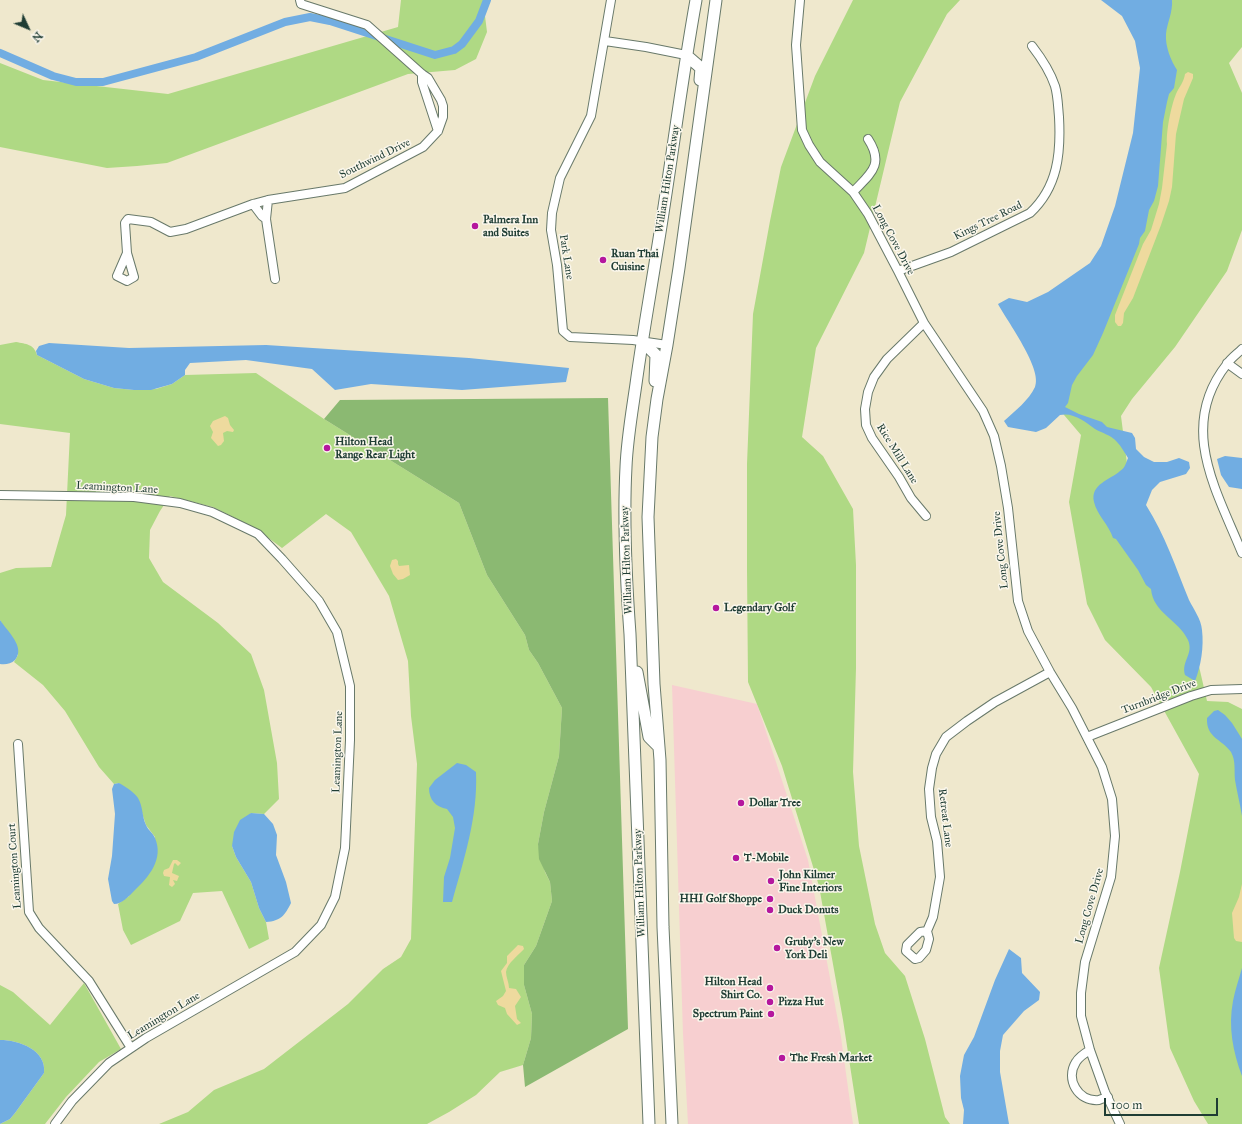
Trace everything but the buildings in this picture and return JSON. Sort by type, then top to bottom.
[{"type":"highway","name":"William Hilton Parkway","points":[[649,1124],[630,634],[625,562],[626,466],[642,341],[672,159],[686,55],[696,0]]},
{"type":"highway","name":"William Hilton Parkway","points":[[672,1124],[663,927],[660,760],[654,684],[648,517],[652,438],[657,399],[667,345],[716,0]]},
{"type":"highway","points":[[686,55],[700,68],[698,126]]},
{"type":"highway","points":[[642,341],[656,354],[652,438]]},
{"type":"highway","points":[[630,634],[649,737],[658,746]]},
{"type":"street","name":"Southwind Drive","points":[[127,253],[125,223],[128,219],[151,222],[170,232],[186,230],[253,204],[268,200],[345,188],[423,147],[438,131],[443,117],[443,106],[428,78],[367,25],[301,4],[300,0]]},
{"type":"street","name":"Park Lane","points":[[611,0],[605,42],[591,116],[560,178],[552,213],[550,230],[558,276],[563,331],[570,337],[642,341],[667,345]]},
{"type":"street","name":"Long Cove Drive","points":[[800,0],[796,46],[802,130],[809,145],[820,162],[853,192],[868,214],[924,323],[983,411],[994,436],[1008,508],[1018,601],[1028,631],[1102,767],[1112,799],[1115,836],[1111,877],[1085,962],[1081,993],[1081,1016],[1090,1050],[1120,1124]]},
{"type":"street","points":[[605,42],[646,47],[686,55]]},
{"type":"street","name":"Kings Tree Road","points":[[898,271],[951,252],[1030,213],[1038,206],[1047,192],[1057,168],[1060,128],[1058,105],[1055,87],[1049,72],[1042,58],[1032,46]]},
{"type":"street","points":[[422,74],[422,82],[438,131]]},
{"type":"street","points":[[853,192],[874,168],[876,158],[874,149],[868,139]]},
{"type":"street","points":[[268,200],[266,219],[275,279]]},
{"type":"street","points":[[253,204],[266,219]]},
{"type":"street","name":"Rice Mill Lane","points":[[924,323],[888,359],[874,377],[868,392],[865,409],[866,425],[872,438],[899,477],[911,498],[926,516]]},
{"type":"street","points":[[1242,348],[1227,363],[1217,379],[1209,396],[1203,420],[1203,447],[1210,476],[1242,553]]},
{"type":"street","points":[[1227,363],[1242,374]]},
{"type":"street","name":"Leamington Lane","points":[[0,495],[134,497],[180,503],[212,512],[258,534],[319,601],[337,632],[350,686],[350,740],[345,848],[335,897],[321,925],[295,952],[153,1034],[109,1064],[72,1101],[56,1124]]},
{"type":"street","name":"Retreat Lane","points":[[927,931],[933,917],[940,877],[937,841],[932,817],[929,789],[936,754],[946,737],[967,721],[995,702],[1050,672]]},
{"type":"street","name":"Turnbridge Drive","points":[[1087,737],[1210,690],[1242,689]]},
{"type":"street","name":"Leamington Court","points":[[18,744],[29,912],[38,928],[89,981],[131,1048]]},
{"type":"street","points":[[1090,1050],[1083,1054],[1075,1063],[1072,1073],[1073,1085],[1080,1094],[1090,1098],[1098,1100],[1108,1097]]},
{"type":"shaded area","points":[[672,685],[757,704],[808,860],[841,1037],[853,1124],[688,1124],[683,1034]]},
{"type":"green space","points":[[401,0],[483,0],[487,32],[476,59],[455,70],[408,74],[167,163],[107,168],[0,147],[0,63],[43,80],[168,94],[398,27]]},
{"type":"green space","points":[[853,0],[960,0],[947,14],[900,102],[864,253],[816,348],[802,437],[823,456],[853,509],[856,565],[856,668],[853,772],[859,846],[875,924],[885,953],[905,976],[925,1039],[945,1117],[950,1124],[859,1124],[843,1020],[819,886],[782,766],[748,682],[747,464],[753,314],[781,167],[815,76]]},
{"type":"green space","points":[[1142,0],[1242,0],[1242,47],[1229,63],[1242,93],[1242,230],[1227,271],[1175,347],[1132,399],[1121,416],[1130,487],[1189,623],[1207,701],[1228,702],[1242,709],[1242,1124],[1208,1124],[1194,1101],[1170,1048],[1159,968],[1199,774],[1151,687],[1105,640],[1087,604],[1069,502],[1081,435],[1053,402],[1144,162]]},
{"type":"green space","points":[[16,342],[29,345],[36,351],[37,355],[84,379],[114,388],[134,390],[156,389],[172,384],[185,375],[256,373],[324,419],[459,503],[487,575],[525,635],[529,650],[538,663],[562,708],[559,756],[544,812],[538,844],[545,872],[550,882],[552,901],[536,946],[524,965],[524,985],[532,1014],[531,1038],[523,1065],[500,1072],[476,1095],[427,1124],[159,1124],[188,1112],[214,1090],[264,1069],[348,1004],[383,969],[401,957],[411,939],[417,764],[411,716],[408,661],[389,596],[351,532],[326,514],[282,548],[255,528],[213,507],[170,496],[150,530],[149,558],[163,582],[218,623],[251,654],[264,690],[277,763],[279,799],[264,814],[251,813],[232,846],[236,857],[251,882],[259,908],[266,922],[269,939],[249,949],[222,891],[193,893],[180,921],[131,945],[123,930],[118,904],[129,896],[155,837],[146,825],[142,813],[119,783],[114,784],[99,767],[65,711],[43,685],[14,662],[18,655],[0,620],[0,573],[16,568],[51,567],[66,515],[70,433],[0,424],[0,345]]},
{"type":"green space","points":[[608,398],[628,1029],[525,1087],[523,1065],[531,1038],[532,1014],[524,985],[524,965],[536,946],[552,901],[550,882],[539,859],[538,844],[544,812],[559,756],[562,708],[538,663],[529,650],[525,635],[487,575],[459,503],[324,419],[340,400]]},
{"type":"green space","points":[[84,983],[121,1049],[99,1062],[66,1097],[45,1124],[0,1124],[10,1119],[15,1113],[44,1073],[44,1065],[36,1052],[23,1044],[0,1040],[0,985],[13,992],[50,1025]]},
{"type":"sand","points":[[1188,72],[1193,74],[1193,78],[1184,99],[1176,134],[1172,187],[1169,201],[1133,298],[1124,313],[1123,323],[1121,326],[1118,326],[1115,322],[1115,315],[1143,244],[1151,230],[1159,204],[1167,144],[1167,133],[1171,112],[1176,94],[1183,82],[1185,74]]},
{"type":"sand","points":[[225,416],[228,418],[230,425],[234,430],[233,432],[227,431],[223,433],[224,441],[218,446],[211,438],[213,432],[210,426],[213,421]]},
{"type":"sand","points":[[396,559],[399,566],[409,565],[410,575],[398,580],[393,574],[390,566],[392,560]]},
{"type":"sand","points":[[173,860],[177,860],[181,863],[178,866],[175,863],[174,864],[172,873],[179,876],[177,881],[173,880],[175,884],[172,887],[169,885],[170,877],[164,876],[163,873],[164,870],[169,868]]},
{"type":"sand","points":[[1242,884],[1242,942],[1236,941],[1234,938],[1232,913],[1239,897]]},
{"type":"sand","points":[[518,945],[523,946],[524,949],[511,962],[506,972],[509,988],[516,989],[521,997],[515,1006],[517,1019],[521,1023],[517,1025],[507,1014],[505,1008],[498,1005],[496,1001],[503,996],[506,991],[501,971],[507,963],[507,956]]},
{"type":"water","points":[[1101,0],[1172,0],[1172,9],[1167,30],[1166,43],[1177,70],[1174,88],[1169,94],[1163,122],[1158,186],[1154,201],[1149,210],[1145,231],[1140,238],[1139,244],[1093,355],[1072,385],[1068,403],[1065,407],[1079,414],[1102,422],[1107,427],[1132,433],[1135,438],[1136,449],[1144,457],[1154,462],[1167,462],[1179,458],[1189,462],[1190,468],[1186,474],[1160,482],[1152,490],[1146,505],[1165,540],[1189,600],[1199,618],[1203,643],[1202,656],[1195,681],[1185,675],[1184,670],[1190,649],[1188,640],[1179,627],[1156,604],[1151,589],[1146,585],[1138,570],[1116,539],[1113,538],[1094,502],[1095,491],[1098,487],[1122,470],[1125,465],[1128,458],[1120,445],[1115,440],[1095,429],[1088,423],[1070,415],[1060,415],[1046,428],[1036,432],[1008,427],[1004,421],[1029,396],[1035,387],[1036,379],[1034,369],[1023,345],[998,304],[1009,298],[1027,302],[1048,292],[1090,263],[1101,246],[1115,206],[1133,133],[1140,68],[1135,41],[1122,16]]},
{"type":"water","points":[[49,343],[129,348],[266,345],[469,358],[569,368],[566,382],[462,390],[371,384],[335,390],[312,369],[246,360],[190,363],[185,370],[185,375],[172,384],[151,390],[134,390],[114,388],[84,379],[37,355],[36,351],[39,346]]},
{"type":"water","points":[[1225,456],[1242,458],[1242,489],[1229,487],[1221,475],[1217,459]]},
{"type":"water","points":[[0,620],[14,639],[18,650],[18,655],[15,660],[6,664],[0,664]]},
{"type":"water","points":[[1218,710],[1232,723],[1242,739],[1242,816],[1235,780],[1233,755],[1215,738],[1207,725],[1207,718],[1214,711]]},
{"type":"water","points":[[457,763],[466,765],[476,772],[475,805],[469,838],[452,902],[443,902],[444,877],[450,858],[455,828],[453,817],[447,809],[436,805],[430,796],[429,788],[435,780]]},
{"type":"water","points":[[119,783],[138,798],[146,825],[155,838],[158,853],[154,867],[140,886],[120,903],[114,904],[112,901],[108,879],[112,856],[115,814],[112,789],[114,784]]},
{"type":"water","points":[[251,813],[264,814],[273,824],[277,835],[276,855],[286,882],[291,903],[282,917],[266,922],[259,908],[251,882],[236,857],[232,846],[234,832],[240,820]]},
{"type":"water","points":[[1009,949],[1021,958],[1022,973],[1040,992],[1039,1000],[1024,1011],[1003,1035],[1000,1051],[1000,1072],[1009,1124],[963,1124],[964,1110],[961,1098],[960,1076],[964,1055],[974,1037],[995,980]]},
{"type":"water","points":[[1242,968],[1242,1076],[1232,1039],[1231,1020],[1234,997]]},
{"type":"water","points":[[0,1040],[23,1044],[36,1052],[44,1065],[44,1073],[10,1119],[0,1124]]},
{"type":"waterway","points":[[0,53],[53,76],[76,82],[103,82],[196,57],[285,22],[310,17],[330,21],[435,55],[454,50],[462,44],[479,21],[487,0]]},
{"type":"place","name":"Palmera Inn and Suites","points":[[475,226]]},
{"type":"place","name":"Ruan Thai Cuisine","points":[[603,260]]},
{"type":"place","name":"Hilton Head Range Rear Light","points":[[327,448]]},
{"type":"place","name":"Legendary Golf","points":[[716,608]]},
{"type":"place","name":"Dollar Tree","points":[[741,803]]},
{"type":"place","name":"T-Mobile","points":[[736,858]]},
{"type":"place","name":"John Kilmer Fine Interiors","points":[[771,881]]},
{"type":"place","name":"HHI Golf Shoppe","points":[[770,899]]},
{"type":"place","name":"Duck Donuts","points":[[770,910]]},
{"type":"place","name":"Gruby's New York Deli","points":[[777,948]]},
{"type":"place","name":"Hilton Head Shirt Co.","points":[[770,988]]},
{"type":"place","name":"Pizza Hut","points":[[770,1002]]},
{"type":"place","name":"Spectrum Paint","points":[[771,1014]]},
{"type":"place","name":"The Fresh Market","points":[[782,1058]]}]
